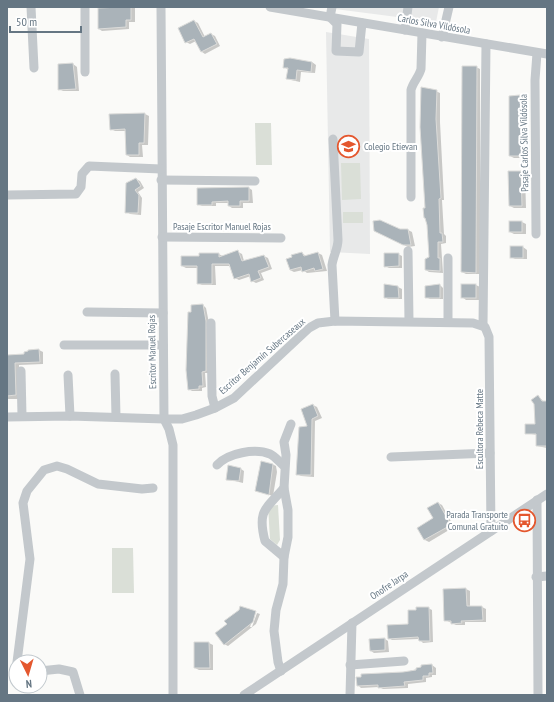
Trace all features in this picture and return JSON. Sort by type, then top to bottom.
[{"type":"street","points":[[32,7],[34,68]]},
{"type":"street","points":[[84,7],[85,72]]},
{"type":"street","name":"Escritor Manuel Rojas","points":[[161,7],[164,419],[169,428],[173,445],[173,695]]},
{"type":"street","name":"Carlos Silva Vildósola","points":[[270,7],[547,54]]},
{"type":"street","points":[[332,7],[330,17],[336,24],[336,50],[359,52],[362,23]]},
{"type":"street","points":[[405,30],[408,7]]},
{"type":"street","points":[[442,37],[449,7]]},
{"type":"street","points":[[411,197],[410,90],[421,69],[422,33]]},
{"type":"street","name":"Escultora Rebeca Matte","points":[[486,44],[484,327],[489,337],[491,531]]},
{"type":"street","name":"Pasaje Carlos Silva Vildósola","points":[[536,234],[535,80],[537,53]]},
{"type":"street","points":[[333,139],[338,240],[338,248],[333,257],[332,265],[335,321]]},
{"type":"street","points":[[8,195],[76,194],[81,188],[82,174],[89,166],[161,169]]},
{"type":"street","points":[[162,180],[255,181]]},
{"type":"street","name":"Pasaje Escritor Manuel Rojas","points":[[162,237],[281,238]]},
{"type":"street","points":[[408,250],[409,322]]},
{"type":"street","points":[[448,258],[448,322]]},
{"type":"street","points":[[87,312],[163,313]]},
{"type":"street","name":"Escritor Benjamín Subercaseaux","points":[[7,417],[70,416],[182,419],[215,408],[234,398],[309,328],[318,323],[335,321],[448,322],[473,323],[484,327]]},
{"type":"street","points":[[211,323],[212,396],[215,408]]},
{"type":"street","points":[[64,345],[163,346]]},
{"type":"street","points":[[21,371],[22,416]]},
{"type":"street","points":[[115,374],[116,417]]},
{"type":"street","points":[[68,375],[70,416]]},
{"type":"street","points":[[271,454],[284,442],[291,424]]},
{"type":"street","points":[[281,671],[274,631],[276,610],[283,584],[284,557],[288,537],[288,510],[284,488],[284,466],[286,455],[284,442]]},
{"type":"street","points":[[217,465],[228,457],[259,452],[271,454],[284,466]]},
{"type":"street","points":[[391,457],[490,453]]},
{"type":"street","points":[[18,654],[30,559],[24,503],[27,490],[44,470],[57,466],[67,469],[98,484],[142,489],[153,488]]},
{"type":"street","points":[[284,488],[264,508],[262,515],[265,541],[284,557]]},
{"type":"street","name":"Onofre Jarpa","points":[[244,695],[547,494]]},
{"type":"street","points":[[537,500],[536,578],[542,679],[538,695]]},
{"type":"street","points":[[536,578],[547,576]]},
{"type":"street","points":[[350,695],[352,623]]},
{"type":"street","points":[[350,665],[404,662]]},
{"type":"street","points":[[48,670],[59,669],[73,672],[80,695]]},
{"type":"shaded area","points":[[335,7],[439,7],[436,22],[335,9]]},
{"type":"shaded area","name":"Colegio Etievan","points":[[326,32],[369,39],[370,254],[330,252]]},
{"type":"shaded area","points":[[255,123],[271,123],[272,165],[256,165]]},
{"type":"shaded area","points":[[341,163],[360,163],[361,199],[342,200]]},
{"type":"shaded area","points":[[343,212],[363,212],[363,223],[343,223]]},
{"type":"shaded area","points":[[278,505],[280,540],[277,545],[270,539],[268,506]]},
{"type":"shaded area","points":[[112,548],[133,548],[134,593],[112,593]]},
{"type":"building","points":[[131,7],[131,20],[126,20],[126,27],[98,29],[98,8]]},
{"type":"building","points":[[194,20],[203,37],[211,33],[217,44],[201,52],[194,39],[185,43],[178,28]]},
{"type":"building","points":[[290,58],[312,62],[311,72],[297,70],[296,80],[286,79],[288,68],[283,68],[284,59]]},
{"type":"building","points":[[73,63],[76,89],[58,90],[58,64]]},
{"type":"building","points":[[462,66],[477,66],[476,273],[461,272]]},
{"type":"building","points":[[421,87],[437,90],[436,119],[441,198],[439,199],[440,233],[442,233],[443,242],[438,242],[440,271],[425,270],[425,259],[429,257],[427,225],[424,218],[423,208],[425,208],[420,127]]},
{"type":"building","points":[[520,95],[522,110],[522,156],[509,156],[509,96]]},
{"type":"building","points":[[145,113],[144,143],[139,143],[139,155],[126,155],[125,129],[110,130],[109,114]]},
{"type":"building","points":[[508,171],[521,171],[522,206],[509,206]]},
{"type":"building","points":[[136,178],[141,186],[135,190],[139,195],[138,213],[125,213],[126,183]]},
{"type":"building","points":[[249,187],[249,201],[240,201],[240,206],[228,206],[228,201],[212,202],[212,205],[197,205],[197,188]]},
{"type":"building","points":[[380,220],[400,229],[408,229],[411,245],[403,245],[374,231],[373,221]]},
{"type":"building","points":[[509,221],[522,221],[522,232],[509,232]]},
{"type":"building","points":[[510,246],[523,246],[523,258],[510,258]]},
{"type":"building","points":[[238,250],[242,261],[264,255],[269,267],[258,271],[261,278],[251,282],[249,274],[234,279],[229,264],[212,264],[212,284],[197,284],[197,266],[181,266],[181,256],[199,256],[199,253],[219,253],[219,257]]},
{"type":"building","points":[[302,252],[304,256],[318,252],[323,269],[315,271],[314,268],[302,272],[301,267],[290,270],[286,259],[292,257],[291,255]]},
{"type":"building","points":[[384,253],[399,253],[399,266],[384,267]]},
{"type":"building","points":[[384,284],[398,286],[399,298],[384,298]]},
{"type":"building","points":[[440,284],[440,298],[425,298],[425,286]]},
{"type":"building","points":[[461,284],[476,284],[476,298],[461,298]]},
{"type":"building","points":[[203,304],[206,321],[206,371],[202,372],[203,386],[199,386],[199,389],[188,390],[186,370],[188,312],[191,312],[191,305]]},
{"type":"building","points":[[39,349],[40,362],[15,363],[16,395],[7,396],[7,355],[24,354],[24,352],[28,350]]},
{"type":"building","points":[[538,395],[542,401],[547,401],[547,446],[536,446],[536,434],[525,434],[525,424],[535,424],[534,404],[531,400]]},
{"type":"building","points":[[313,404],[318,416],[312,419],[311,475],[296,475],[299,427],[307,426],[301,409]]},
{"type":"building","points":[[261,461],[273,464],[269,495],[255,491]]},
{"type":"building","points":[[228,465],[241,468],[239,481],[226,480]]},
{"type":"building","points":[[438,502],[451,525],[424,540],[417,528],[433,518],[427,508]]},
{"type":"building","points":[[466,588],[467,606],[482,606],[483,620],[461,621],[462,623],[451,624],[451,621],[444,621],[443,589]]},
{"type":"building","points":[[240,606],[256,611],[253,622],[224,645],[215,633],[227,624],[224,621],[239,610]]},
{"type":"building","points":[[416,607],[429,607],[430,641],[419,641],[418,637],[388,639],[387,625],[408,624],[408,610],[416,610]]},
{"type":"building","points":[[385,638],[385,650],[370,651],[369,639]]},
{"type":"building","points":[[194,642],[209,642],[210,668],[194,668]]},
{"type":"building","points":[[432,664],[433,673],[429,673],[429,676],[423,676],[423,680],[404,682],[405,686],[378,688],[378,685],[357,686],[356,677],[361,677],[361,674],[403,672],[416,670],[416,668],[421,667],[421,665]]},
{"type":"place","name":"Colegio Etievan","points":[[349,146]]},
{"type":"place","name":"Parada Transporte Comunal Gratuito","points":[[524,520]]}]
